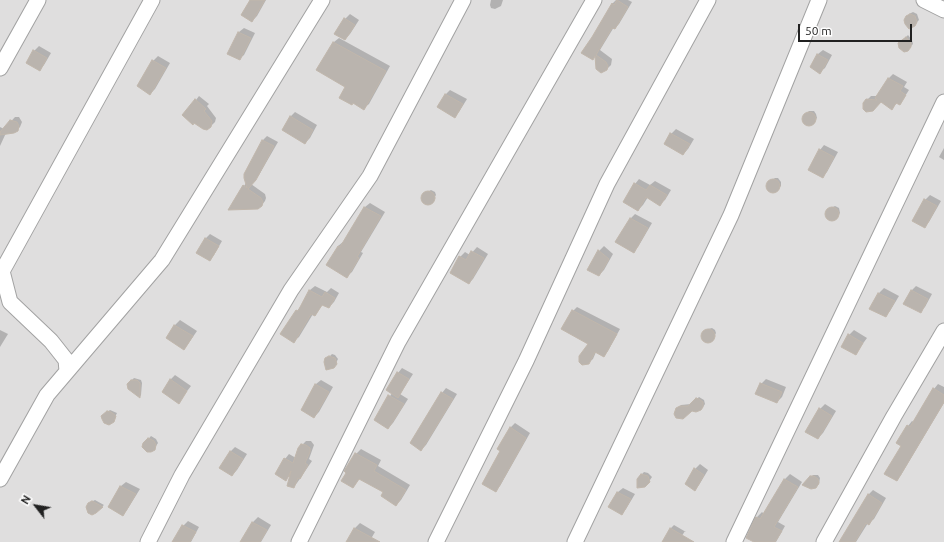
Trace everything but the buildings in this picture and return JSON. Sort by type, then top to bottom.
[{"type":"street","points":[[0,68],[38,0]]},
{"type":"street","points":[[67,371],[66,360],[51,341],[10,302],[1,273],[152,0]]},
{"type":"street","points":[[0,479],[47,395],[162,260],[322,0]]},
{"type":"street","points":[[148,542],[182,475],[291,290],[370,176],[463,0]]},
{"type":"street","points":[[299,542],[398,342],[594,0]]},
{"type":"street","points":[[436,542],[526,361],[607,184],[708,0]]},
{"type":"street","points":[[575,542],[731,215],[819,0]]},
{"type":"street","points":[[924,0],[944,10]]},
{"type":"street","points":[[734,542],[780,449],[944,102]]},
{"type":"street","points":[[824,542],[894,416],[944,331]]},
{"type":"shaded area","points":[[0,0],[944,0],[944,542],[0,542]]}]
